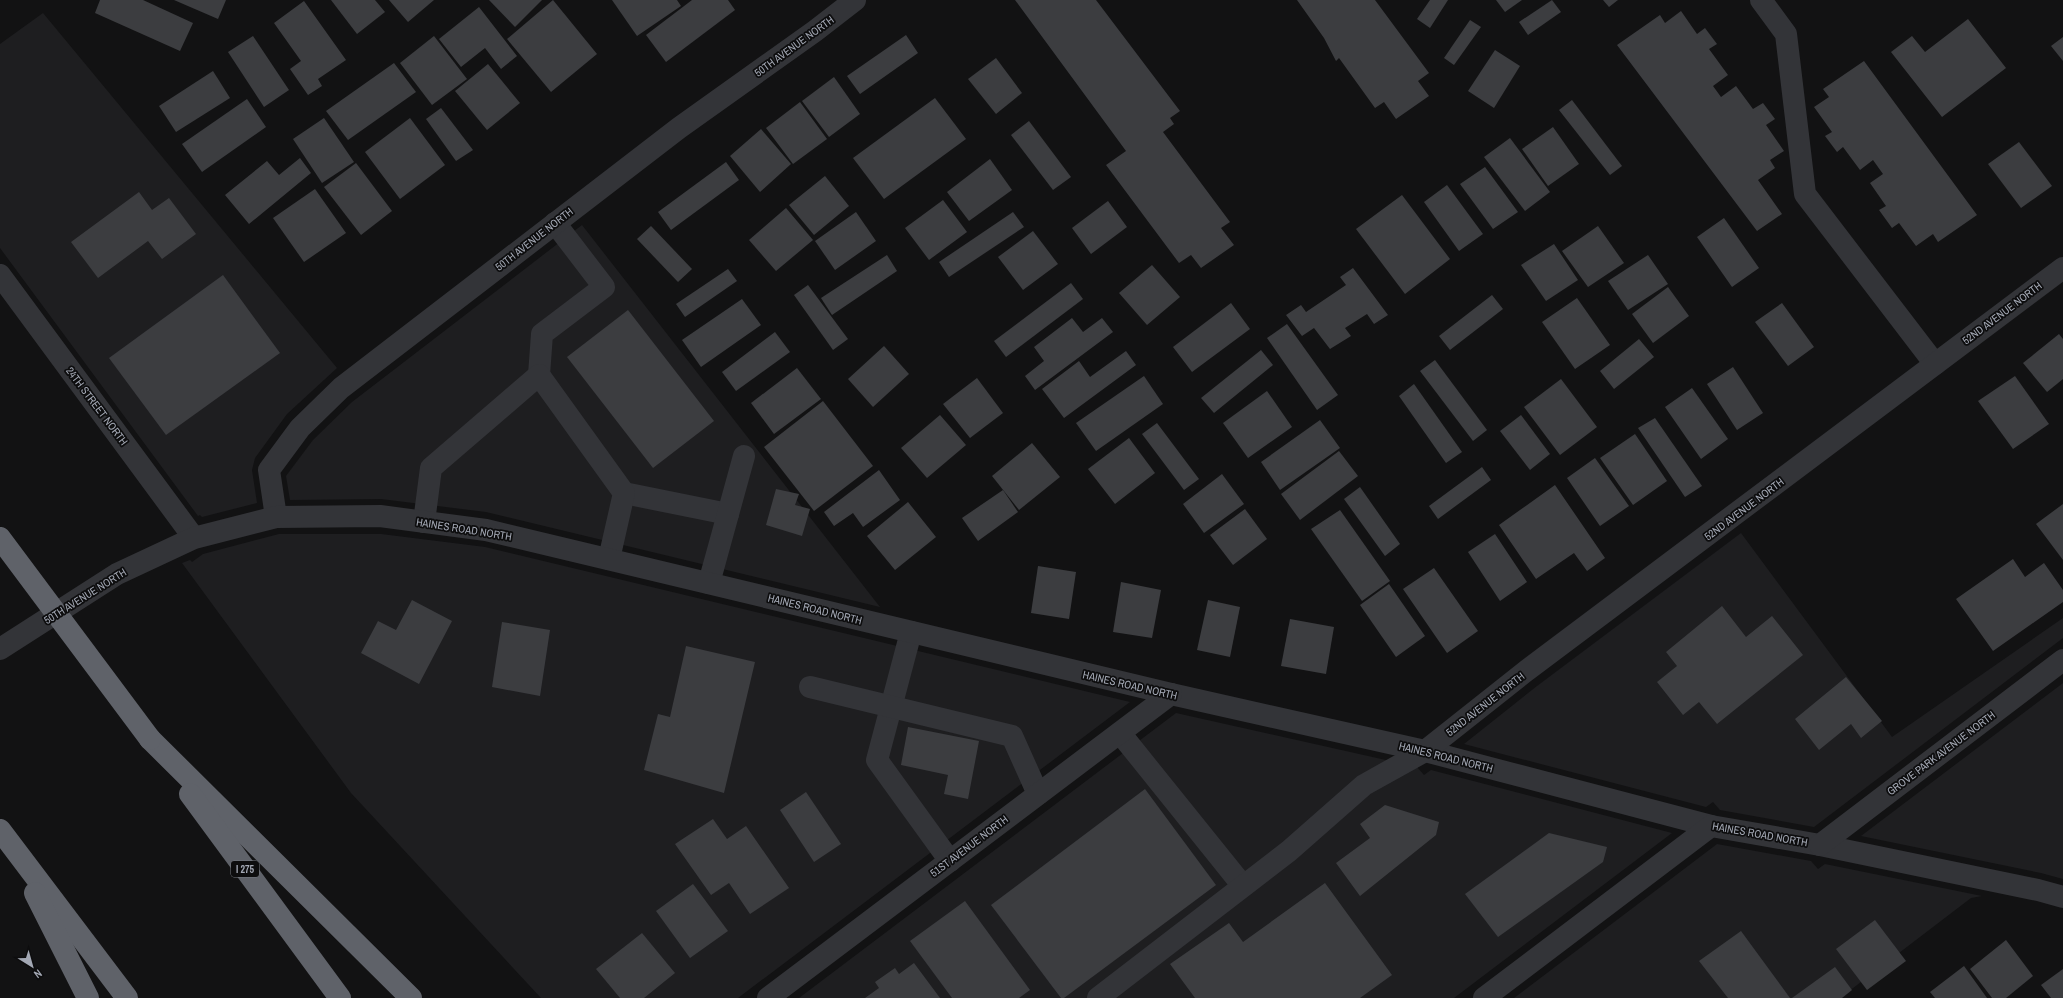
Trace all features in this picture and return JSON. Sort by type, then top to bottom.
[{"type":"highway","name":"I 275","points":[[0,538],[340,998]]},
{"type":"highway","points":[[150,739],[411,998]]},
{"type":"highway","points":[[4,836],[88,998]]},
{"type":"highway","points":[[4,836],[127,998]]},
{"type":"street","name":"50TH AVENUE NORTH","points":[[276,517],[269,470],[300,428],[341,388],[679,128],[815,31],[855,0]]},
{"type":"street","points":[[1761,0],[1786,34],[1805,194],[1935,364]]},
{"type":"street","points":[[555,223],[604,287],[542,334],[539,375],[624,493],[728,514]]},
{"type":"street","name":"52ND AVENUE NORTH","points":[[1098,998],[1289,851],[1364,785],[1425,751],[1532,667],[2063,268]]},
{"type":"street","name":"24TH STREET NORTH","points":[[0,275],[194,538]]},
{"type":"street","points":[[424,522],[430,468],[539,375]]},
{"type":"street","points":[[709,583],[744,456]]},
{"type":"street","points":[[609,559],[624,493]]},
{"type":"street","name":"HAINES ROAD NORTH","points":[[194,538],[276,517],[380,516],[486,530],[1170,694],[1425,751],[1711,826],[1820,845],[2038,890],[2063,897]]},
{"type":"street","name":"50TH AVENUE NORTH","points":[[0,649],[116,574],[194,538]]},
{"type":"street","points":[[911,632],[877,760],[950,861]]},
{"type":"street","name":"GROVE PARK AVENUE NORTH","points":[[1820,845],[2063,660]]},
{"type":"street","points":[[810,688],[1012,736],[1038,794]]},
{"type":"street","name":"51ST AVENUE NORTH","points":[[768,998],[1170,694]]},
{"type":"street","points":[[1120,733],[1243,886]]},
{"type":"street","points":[[1484,998],[1711,826]]},
{"type":"shaded area","points":[[43,13],[337,368],[287,414],[255,458],[252,470],[257,503],[202,517],[200,515],[198,516],[0,248],[0,44]]},
{"type":"shaded area","points":[[582,225],[880,607],[486,512],[381,499],[290,500],[286,476],[313,440],[352,402]]},
{"type":"shaded area","points":[[1741,533],[1892,737],[2063,618],[2063,638],[1814,827],[1720,810],[1713,802],[1706,807],[1464,744],[1537,686]]},
{"type":"shaded area","points":[[279,534],[381,534],[485,547],[1130,702],[738,998],[541,998],[351,793],[182,563],[190,560],[192,562],[203,554]]},
{"type":"shaded area","points":[[2063,683],[2063,879],[2041,873],[1861,836]]},
{"type":"shaded area","points":[[1176,713],[1417,767],[1424,775],[1431,770],[1672,833],[1454,998],[799,998]]},
{"type":"shaded area","points":[[1717,844],[1811,861],[1818,869],[1825,864],[1982,896],[1971,898],[1840,998],[1514,998]]},
{"type":"building","points":[[100,0],[143,0],[193,23],[180,51],[95,13]]},
{"type":"building","points":[[174,0],[226,0],[218,19]]},
{"type":"building","points":[[331,0],[375,0],[385,12],[357,34]]},
{"type":"building","points":[[389,0],[434,0],[408,22]]},
{"type":"building","points":[[489,0],[542,0],[515,27]]},
{"type":"building","points":[[553,0],[597,54],[551,92],[507,39]]},
{"type":"building","points":[[612,0],[677,0],[681,6],[637,36]]},
{"type":"building","points":[[692,0],[728,0],[735,10],[666,62],[646,35]]},
{"type":"building","points":[[1015,0],[1096,0],[1180,111],[1170,118],[1174,124],[1163,132],[1230,222],[1221,228],[1234,245],[1201,268],[1191,255],[1179,263],[1106,165],[1126,151]]},
{"type":"building","points":[[1297,0],[1375,0],[1429,73],[1418,81],[1429,96],[1396,119],[1384,102],[1375,108],[1339,58],[1336,61],[1324,38]]},
{"type":"building","points":[[1430,0],[1448,0],[1430,28],[1417,19]]},
{"type":"building","points":[[1496,0],[1522,0],[1505,12]]},
{"type":"building","points":[[1552,0],[1561,12],[1528,35],[1519,22]]},
{"type":"building","points":[[1603,0],[1618,0],[1609,7]]},
{"type":"building","points":[[304,1],[346,60],[318,79],[322,86],[308,95],[290,69],[301,61],[274,23]]},
{"type":"building","points":[[479,7],[517,56],[501,69],[485,48],[461,67],[439,39]]},
{"type":"building","points":[[1681,11],[1697,34],[1705,28],[1717,44],[1709,49],[1728,75],[1713,86],[1721,97],[1736,86],[1753,109],[1763,103],[1775,119],[1766,125],[1784,151],[1770,160],[1775,168],[1758,180],[1782,214],[1757,231],[1617,45],[1660,15],[1665,23]]},
{"type":"building","points":[[1968,19],[2006,68],[1942,117],[1891,52],[1912,36],[1925,52]]},
{"type":"building","points":[[1470,20],[1481,27],[1454,65],[1444,58]]},
{"type":"building","points":[[906,35],[918,53],[860,94],[847,76]]},
{"type":"building","points":[[253,36],[289,90],[264,107],[228,52]]},
{"type":"building","points":[[434,36],[467,79],[432,105],[400,63]]},
{"type":"building","points":[[2063,37],[2063,61],[2051,46]]},
{"type":"building","points":[[1495,50],[1520,66],[1494,108],[1468,91]]},
{"type":"building","points":[[996,58],[1022,93],[996,114],[968,79]]},
{"type":"building","points":[[1864,61],[1977,215],[1938,242],[1933,234],[1916,246],[1899,223],[1892,228],[1879,210],[1886,206],[1870,183],[1883,174],[1873,160],[1860,170],[1843,147],[1837,152],[1825,136],[1832,132],[1814,107],[1829,97],[1823,89]]},
{"type":"building","points":[[394,63],[416,92],[348,140],[326,111]]},
{"type":"building","points":[[488,64],[520,103],[487,130],[455,91]]},
{"type":"building","points":[[213,71],[230,98],[176,132],[159,106]]},
{"type":"building","points":[[834,77],[860,114],[829,137],[802,101]]},
{"type":"building","points":[[935,98],[966,139],[884,199],[853,158]]},
{"type":"building","points":[[247,99],[266,127],[202,172],[182,144]]},
{"type":"building","points":[[1572,100],[1622,166],[1610,175],[1559,110]]},
{"type":"building","points":[[800,102],[827,139],[793,164],[766,128]]},
{"type":"building","points":[[441,108],[473,150],[456,161],[426,119]]},
{"type":"building","points":[[324,118],[354,162],[322,183],[293,139]]},
{"type":"building","points":[[410,118],[445,165],[400,199],[365,152]]},
{"type":"building","points":[[1029,121],[1071,177],[1053,190],[1011,135]]},
{"type":"building","points":[[1553,127],[1579,164],[1548,186],[1522,149]]},
{"type":"building","points":[[761,129],[791,164],[760,192],[730,156]]},
{"type":"building","points":[[1510,138],[1550,192],[1525,211],[1484,157]]},
{"type":"building","points":[[2019,142],[2052,186],[2021,208],[1988,164]]},
{"type":"building","points":[[300,158],[311,173],[249,224],[225,195],[267,161],[279,175]]},
{"type":"building","points":[[990,159],[1012,190],[969,221],[947,192]]},
{"type":"building","points":[[726,162],[739,180],[671,230],[658,212]]},
{"type":"building","points":[[356,163],[392,211],[361,235],[324,187]]},
{"type":"building","points":[[1485,167],[1518,212],[1493,229],[1460,184]]},
{"type":"building","points":[[825,176],[849,206],[814,235],[789,205]]},
{"type":"building","points":[[1447,185],[1483,234],[1459,251],[1424,202]]},
{"type":"building","points":[[315,189],[346,233],[304,262],[273,218]]},
{"type":"building","points":[[139,192],[152,210],[169,198],[196,234],[162,259],[148,241],[98,278],[71,242]]},
{"type":"building","points":[[1402,195],[1450,259],[1405,294],[1356,229]]},
{"type":"building","points":[[943,200],[967,232],[929,260],[905,228]]},
{"type":"building","points":[[1108,201],[1127,227],[1091,254],[1072,228]]},
{"type":"building","points":[[786,208],[813,240],[776,271],[749,240]]},
{"type":"building","points":[[856,212],[876,241],[835,270],[815,241]]},
{"type":"building","points":[[1013,212],[1024,227],[949,277],[939,262]]},
{"type":"building","points":[[1724,218],[1759,268],[1732,287],[1697,237]]},
{"type":"building","points":[[651,226],[692,269],[678,282],[637,239]]},
{"type":"building","points":[[1598,226],[1624,263],[1588,287],[1562,251]]},
{"type":"building","points":[[1033,231],[1058,264],[1023,290],[998,257]]},
{"type":"building","points":[[1554,244],[1578,280],[1546,301],[1521,265]]},
{"type":"building","points":[[887,255],[897,271],[832,315],[821,298]]},
{"type":"building","points":[[1648,255],[1668,284],[1628,310],[1608,281]]},
{"type":"building","points":[[1152,265],[1180,297],[1147,325],[1119,293]]},
{"type":"building","points":[[1353,268],[1388,315],[1374,324],[1367,314],[1345,328],[1351,336],[1330,349],[1314,328],[1302,336],[1286,315],[1301,305],[1306,312],[1346,285],[1340,277]]},
{"type":"building","points":[[728,269],[737,281],[685,317],[676,304]]},
{"type":"building","points":[[223,275],[280,353],[166,435],[109,358]]},
{"type":"building","points":[[1071,283],[1083,299],[1006,357],[994,341]]},
{"type":"building","points":[[808,285],[848,339],[833,350],[794,295]]},
{"type":"building","points":[[1668,287],[1689,316],[1653,343],[1632,314]]},
{"type":"building","points":[[1492,295],[1503,309],[1450,350],[1439,336]]},
{"type":"building","points":[[1577,298],[1610,345],[1575,369],[1542,322]]},
{"type":"building","points":[[742,299],[761,325],[701,367],[682,340]]},
{"type":"building","points":[[1231,303],[1250,329],[1192,372],[1173,347]]},
{"type":"building","points":[[1782,303],[1814,347],[1788,366],[1755,322]]},
{"type":"building","points":[[628,310],[714,421],[653,468],[567,357]]},
{"type":"building","points":[[1072,318],[1083,332],[1102,318],[1113,332],[1035,390],[1025,376],[1044,361],[1034,347]]},
{"type":"building","points":[[1287,324],[1338,395],[1317,410],[1267,338]]},
{"type":"building","points":[[775,332],[790,352],[736,391],[722,372]]},
{"type":"building","points":[[2059,334],[2063,339],[2063,379],[2047,392],[2023,363]]},
{"type":"building","points":[[1639,339],[1654,357],[1614,389],[1600,371]]},
{"type":"building","points":[[884,346],[909,374],[873,407],[848,379]]},
{"type":"building","points":[[1261,350],[1273,365],[1214,413],[1201,398]]},
{"type":"building","points":[[1126,351],[1136,365],[1064,418],[1042,389],[1079,361],[1090,377]]},
{"type":"building","points":[[1435,360],[1487,430],[1473,441],[1420,371]]},
{"type":"building","points":[[1733,367],[1763,413],[1737,430],[1707,384]]},
{"type":"building","points":[[797,368],[821,399],[774,434],[751,403]]},
{"type":"building","points":[[1144,376],[1163,404],[1096,451],[1076,423]]},
{"type":"building","points":[[2015,376],[2049,424],[2013,449],[1978,401]]},
{"type":"building","points":[[977,378],[1003,413],[970,438],[943,404]]},
{"type":"building","points":[[1561,379],[1597,427],[1560,455],[1524,407]]},
{"type":"building","points":[[1414,384],[1462,452],[1446,463],[1399,396]]},
{"type":"building","points":[[1692,388],[1728,439],[1701,459],[1665,407]]},
{"type":"building","points":[[1267,391],[1292,427],[1248,458],[1223,423]]},
{"type":"building","points":[[823,401],[873,466],[814,511],[764,447]]},
{"type":"building","points":[[940,415],[966,445],[927,478],[901,448]]},
{"type":"building","points":[[1521,415],[1550,454],[1530,470],[1500,431]]},
{"type":"building","points":[[1655,418],[1702,486],[1685,497],[1638,428]]},
{"type":"building","points":[[1320,420],[1340,448],[1280,490],[1261,462]]},
{"type":"building","points":[[1157,423],[1199,479],[1184,490],[1142,434]]},
{"type":"building","points":[[1635,434],[1667,481],[1633,505],[1600,458]]},
{"type":"building","points":[[1129,438],[1155,473],[1115,504],[1088,469]]},
{"type":"building","points":[[1032,443],[1060,477],[1019,510],[992,476]]},
{"type":"building","points":[[1339,451],[1358,476],[1300,520],[1281,494]]},
{"type":"building","points":[[1595,458],[1629,506],[1600,526],[1567,478]]},
{"type":"building","points":[[1482,467],[1491,480],[1438,519],[1429,506]]},
{"type":"building","points":[[879,470],[900,500],[863,527],[853,513],[834,526],[824,512]]},
{"type":"building","points":[[1222,474],[1244,504],[1204,533],[1183,504]]},
{"type":"building","points":[[1555,485],[1605,558],[1587,571],[1574,553],[1536,579],[1499,525]]},
{"type":"building","points":[[1360,487],[1400,544],[1385,556],[1344,499]]},
{"type":"building","points":[[776,489],[799,494],[795,505],[810,509],[802,536],[766,525]]},
{"type":"building","points":[[1003,490],[1018,512],[978,541],[962,518]]},
{"type":"building","points":[[908,502],[936,537],[895,570],[867,536]]},
{"type":"building","points":[[2063,504],[2063,560],[2036,524]]},
{"type":"building","points":[[1245,509],[1267,539],[1233,565],[1210,535]]},
{"type":"building","points":[[1340,510],[1390,581],[1362,601],[1311,529]]},
{"type":"building","points":[[1495,534],[1527,582],[1500,601],[1468,552]]},
{"type":"building","points":[[2013,559],[2025,577],[2044,563],[2063,590],[2063,602],[1993,651],[1956,599]]},
{"type":"building","points":[[1038,566],[1076,572],[1069,619],[1031,613]]},
{"type":"building","points":[[1434,568],[1478,631],[1447,653],[1403,589]]},
{"type":"building","points":[[1121,582],[1161,590],[1152,638],[1113,632]]},
{"type":"building","points":[[1389,584],[1425,636],[1396,657],[1360,605]]},
{"type":"building","points":[[412,600],[452,621],[419,684],[361,653],[378,621],[396,630]]},
{"type":"building","points":[[1208,600],[1240,607],[1230,657],[1197,650]]},
{"type":"building","points":[[1722,606],[1746,637],[1772,616],[1803,655],[1717,724],[1699,702],[1683,715],[1657,682],[1677,666],[1666,652]]},
{"type":"building","points":[[1290,619],[1334,627],[1326,674],[1281,666]]},
{"type":"building","points":[[502,622],[550,630],[540,696],[492,687]]},
{"type":"building","points":[[686,646],[755,662],[724,793],[644,770],[658,714],[670,717]]},
{"type":"building","points":[[1846,677],[1882,721],[1861,738],[1851,724],[1819,750],[1795,719]]},
{"type":"building","points":[[908,727],[979,741],[968,799],[944,794],[948,775],[901,765]]},
{"type":"building","points":[[1145,789],[1216,885],[1064,998],[1061,998],[991,905]]},
{"type":"building","points":[[806,792],[841,844],[814,862],[780,810]]},
{"type":"building","points":[[1385,805],[1439,822],[1436,835],[1360,896],[1336,863],[1370,838],[1360,824]]},
{"type":"building","points":[[713,819],[727,839],[746,826],[789,888],[750,914],[729,883],[711,895],[675,844]]},
{"type":"building","points":[[1549,833],[1607,847],[1603,862],[1498,937],[1465,894]]},
{"type":"building","points":[[1325,883],[1392,975],[1360,998],[1195,998],[1170,964],[1229,923],[1243,942]]},
{"type":"building","points":[[693,884],[728,931],[690,958],[656,911]]},
{"type":"building","points":[[965,901],[1030,990],[1019,998],[952,998],[910,941]]},
{"type":"building","points":[[1875,920],[1906,961],[1867,990],[1836,949]]},
{"type":"building","points":[[1741,931],[1790,998],[1728,998],[1699,961]]},
{"type":"building","points":[[642,933],[675,973],[644,998],[620,998],[596,969]]},
{"type":"building","points":[[2006,940],[2033,976],[2006,998],[1992,998],[1970,969]]},
{"type":"building","points":[[914,963],[940,998],[865,998],[879,988],[875,982],[895,968],[899,974]]},
{"type":"building","points":[[1964,966],[1987,998],[1935,998],[1930,992]]},
{"type":"building","points":[[1835,967],[1852,990],[1842,998],[1792,998]]},
{"type":"building","points":[[2063,969],[2063,998],[2051,998],[2041,985]]}]
